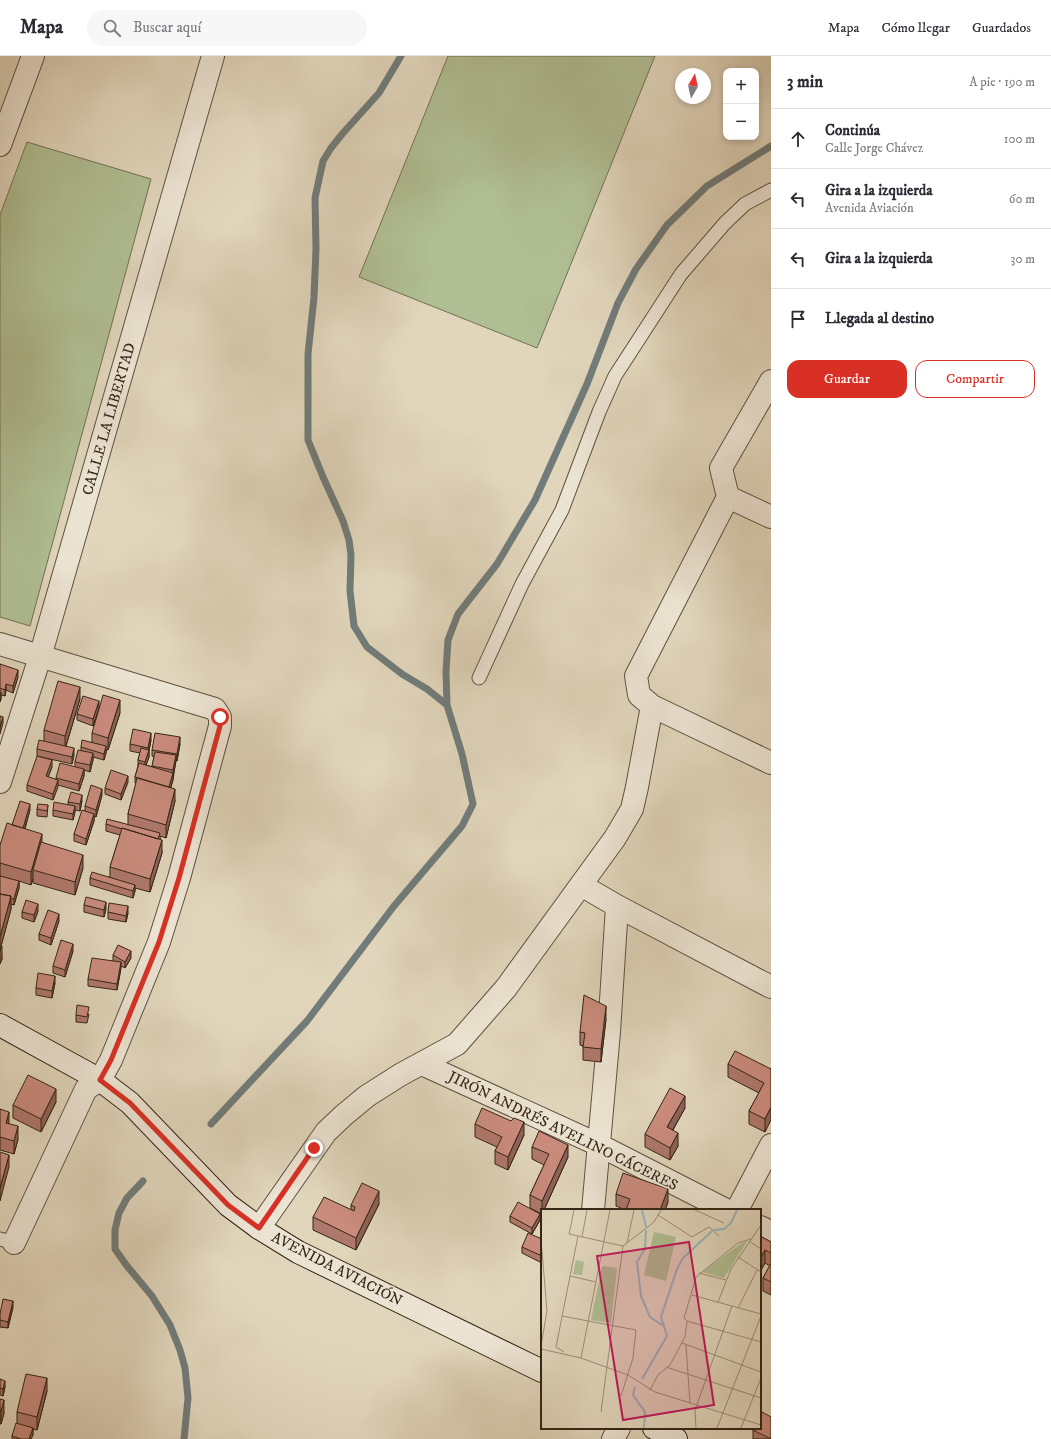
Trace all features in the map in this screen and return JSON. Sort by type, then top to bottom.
[{"type":"street","points":[[0,145],[33,56]]},
{"type":"street","name":"CALLE LA LIBERTAD","points":[[0,782],[40,657],[213,56]]},
{"type":"street","points":[[771,381],[721,468],[728,497],[636,676],[639,695],[652,706],[771,762]]},
{"type":"street","points":[[728,497],[771,517]]},
{"type":"street","points":[[0,644],[215,709],[220,717],[220,726],[179,878],[159,942],[111,1060],[100,1080],[86,1089],[7,1241]]},
{"type":"street","points":[[259,1228],[326,1132],[368,1096],[400,1075],[457,1044],[506,988],[616,838],[632,809],[638,787],[652,706]]},
{"type":"street","points":[[582,885],[617,906],[771,987]]},
{"type":"street","points":[[593,1209],[609,1032],[617,906]]},
{"type":"street","name":"AVENIDA AVIACIÓN","points":[[0,1025],[100,1080],[130,1103],[228,1205],[259,1228],[298,1252],[541,1371]]},
{"type":"street","name":"JIRÓN ANDRÉS AVELINO CÁCERES","points":[[422,1064],[599,1144],[724,1209]]},
{"type":"street","points":[[738,1209],[771,1145]]},
{"type":"street","points":[[761,1227],[771,1232]]},
{"type":"street","points":[[613,1439],[618,1429]]},
{"type":"street","points":[[656,1429],[676,1439]]},
{"type":"lane","points":[[478,678],[522,584],[562,510],[599,412],[615,376],[681,274],[725,223],[745,204],[771,190]]},
{"type":"green space","points":[[448,56],[655,56],[537,348],[359,277]]},
{"type":"green space","points":[[27,142],[151,179],[30,626],[0,617],[0,215]]},
{"type":"building","points":[[0,664],[18,670],[13,686],[6,684],[5,690],[0,688]]},
{"type":"building","points":[[58,681],[80,687],[65,736],[44,730]]},
{"type":"building","points":[[103,695],[120,700],[108,738],[92,733]]},
{"type":"building","points":[[83,696],[99,701],[93,719],[77,714]]},
{"type":"building","points":[[0,716],[3,717],[0,727]]},
{"type":"building","points":[[133,729],[151,733],[148,748],[130,744]]},
{"type":"building","points":[[155,733],[180,737],[177,754],[152,750]]},
{"type":"building","points":[[39,740],[74,748],[72,757],[37,749]]},
{"type":"building","points":[[82,740],[106,746],[104,754],[81,747]]},
{"type":"building","points":[[141,748],[149,750],[145,762],[138,760]]},
{"type":"building","points":[[78,750],[93,753],[90,765],[75,762]]},
{"type":"building","points":[[155,752],[176,755],[173,770],[152,766]]},
{"type":"building","points":[[37,756],[52,760],[46,776],[58,780],[53,794],[27,785]]},
{"type":"building","points":[[60,763],[84,769],[79,784],[56,778]]},
{"type":"building","points":[[139,763],[173,773],[169,787],[135,777]]},
{"type":"building","points":[[111,770],[128,776],[121,794],[105,788]]},
{"type":"building","points":[[137,778],[175,789],[166,825],[128,814]]},
{"type":"building","points":[[91,785],[102,789],[96,810],[85,806]]},
{"type":"building","points":[[71,792],[82,795],[80,804],[68,802]]},
{"type":"building","points":[[20,801],[30,804],[23,828],[12,825]]},
{"type":"building","points":[[54,802],[75,806],[73,814],[53,810]]},
{"type":"building","points":[[38,804],[48,805],[47,811],[37,809]]},
{"type":"building","points":[[82,810],[94,814],[86,839],[74,834]]},
{"type":"building","points":[[107,819],[160,833],[158,839],[106,824]]},
{"type":"building","points":[[7,823],[42,834],[31,872],[0,863],[0,845]]},
{"type":"building","points":[[122,828],[162,840],[150,879],[110,867]]},
{"type":"building","points":[[41,842],[83,855],[75,882],[33,870]]},
{"type":"building","points":[[92,872],[135,885],[133,891],[90,878]]},
{"type":"building","points":[[0,876],[19,881],[14,899],[10,898],[11,896],[0,894]]},
{"type":"building","points":[[0,894],[11,896],[0,937]]},
{"type":"building","points":[[86,897],[106,902],[104,910],[84,905]]},
{"type":"building","points":[[26,900],[38,904],[34,915],[22,912]]},
{"type":"building","points":[[109,903],[128,906],[126,916],[108,912]]},
{"type":"building","points":[[48,910],[59,914],[51,938],[39,934]]},
{"type":"building","points":[[61,940],[73,944],[65,970],[53,966]]},
{"type":"building","points":[[118,945],[131,951],[125,962],[113,955]]},
{"type":"building","points":[[92,958],[121,962],[117,984],[88,979]]},
{"type":"building","points":[[38,973],[55,976],[52,991],[36,988]]},
{"type":"building","points":[[584,995],[606,1006],[601,1049],[583,1047],[585,1033],[580,1032]]},
{"type":"building","points":[[77,1005],[89,1007],[87,1017],[76,1015]]},
{"type":"building","points":[[735,1051],[771,1069],[771,1107],[765,1119],[749,1111],[764,1083],[728,1064]]},
{"type":"building","points":[[28,1075],[56,1089],[41,1119],[13,1105]]},
{"type":"building","points":[[670,1088],[685,1096],[667,1127],[678,1133],[670,1148],[645,1134]]},
{"type":"building","points":[[482,1108],[511,1121],[514,1118],[524,1122],[508,1157],[495,1151],[502,1137],[475,1124]]},
{"type":"building","points":[[0,1109],[9,1112],[6,1123],[18,1126],[14,1141],[0,1137]]},
{"type":"building","points":[[539,1131],[568,1145],[542,1201],[530,1195],[549,1154],[532,1147]]},
{"type":"building","points":[[0,1152],[9,1155],[0,1188]]},
{"type":"building","points":[[623,1173],[668,1189],[660,1209],[626,1209],[630,1199],[616,1194]]},
{"type":"building","points":[[362,1183],[379,1191],[356,1238],[313,1217],[324,1197],[354,1211],[355,1207],[351,1205]]},
{"type":"building","points":[[518,1202],[540,1214],[532,1228],[510,1216]]},
{"type":"building","points":[[528,1233],[541,1239],[541,1256],[522,1247]]},
{"type":"building","points":[[761,1237],[771,1242],[771,1253],[765,1250],[761,1257]]},
{"type":"building","points":[[771,1263],[771,1282],[763,1278]]},
{"type":"building","points":[[3,1299],[13,1301],[8,1322],[0,1320]]},
{"type":"building","points":[[26,1374],[47,1378],[37,1417],[17,1412]]},
{"type":"building","points":[[0,1379],[5,1381],[3,1389],[0,1388]]},
{"type":"building","points":[[0,1399],[4,1400],[1,1411],[0,1411]]},
{"type":"building","points":[[762,1412],[771,1417],[771,1439],[753,1430],[761,1429]]},
{"type":"building","points":[[16,1423],[33,1428],[29,1439],[21,1439],[12,1436]]},
{"type":"waterway","points":[[401,56],[379,93],[343,133],[323,161],[315,198],[316,249],[314,297],[308,354],[308,440],[343,521],[349,540],[351,555],[350,591],[354,626],[367,647],[402,674],[427,689],[447,705]]},
{"type":"waterway","points":[[211,1124],[307,1021],[394,906],[462,826],[473,804],[462,754],[447,705],[446,672],[448,640],[458,614],[497,564],[535,500],[587,384],[618,303],[636,269],[667,225],[707,186],[771,146]]},
{"type":"waterway","points":[[143,1181],[127,1198],[119,1213],[115,1230],[115,1249],[152,1296],[170,1325],[180,1350],[185,1368],[188,1398],[184,1439]]},
{"type":"route","points":[[220,717],[220,726],[179,878],[159,942],[111,1060],[100,1080],[130,1103],[228,1205],[259,1228],[314,1148]]}]
